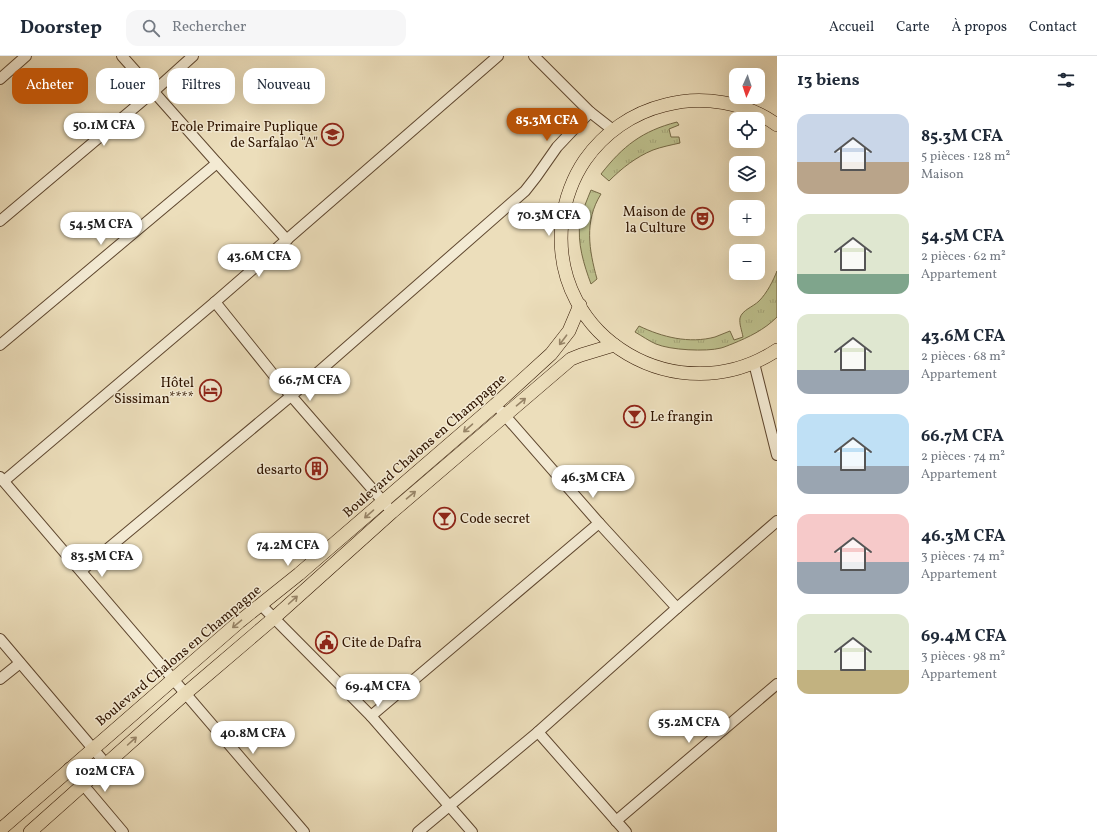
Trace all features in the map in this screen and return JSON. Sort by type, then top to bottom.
[{"type":"main road","points":[[777,125],[755,112],[734,105],[713,101],[691,100],[669,103],[629,119],[613,130],[595,147],[581,165],[571,186],[564,207],[561,230],[562,252],[566,274],[574,295],[598,331],[630,356],[665,370],[702,374],[721,372],[754,363],[777,350]]},
{"type":"main road","name":"Boulevard Chalons en Champagne","points":[[0,830],[69,768],[239,622],[299,574],[495,405],[561,344],[569,331],[580,305]]},
{"type":"main road","points":[[30,832],[186,693],[274,618],[392,512],[571,360],[581,355],[614,345]]},
{"type":"street","points":[[0,79],[26,56]]},
{"type":"street","points":[[122,56],[132,68]]},
{"type":"street","points":[[159,87],[193,56]]},
{"type":"street","points":[[304,832],[2,479],[215,302],[498,56]]},
{"type":"street","points":[[534,56],[590,112],[613,130]]},
{"type":"street","points":[[159,99],[286,240]]},
{"type":"street","points":[[0,221],[139,104]]},
{"type":"street","points":[[81,571],[291,396],[525,191],[561,142],[590,112]]},
{"type":"street","points":[[0,345],[217,163]]},
{"type":"street","points":[[215,302],[291,396],[392,512]]},
{"type":"street","points":[[754,363],[777,455]]},
{"type":"street","points":[[495,405],[677,608]]},
{"type":"street","points":[[418,832],[538,732],[777,521]]},
{"type":"street","points":[[371,716],[600,523]]},
{"type":"street","points":[[261,604],[371,716],[472,832]]},
{"type":"street","points":[[0,639],[106,764]]},
{"type":"street","points":[[0,679],[20,663]]},
{"type":"street","points":[[616,821],[777,684]]},
{"type":"street","points":[[538,732],[626,832]]},
{"type":"street","points":[[69,768],[124,832]]},
{"type":"green space","points":[[677,122],[679,125],[669,129],[671,137],[679,137],[680,143],[656,149],[635,159],[609,181],[601,174],[617,155],[634,141],[653,130]]},
{"type":"green space","points":[[591,190],[601,194],[592,215],[590,225],[590,246],[597,279],[591,284],[582,254],[579,230],[582,214]]},
{"type":"green space","points":[[777,271],[777,317],[772,322],[750,336],[724,347],[698,350],[662,346],[635,332],[639,326],[676,338],[695,340],[705,339],[730,331],[734,340],[743,337],[740,323],[741,315],[762,298],[770,287]]},
{"type":"place","name":"Ecole Primaire Puplique de Sarfalao \"A\"","points":[[333,134]]},
{"type":"place","name":"Maison de la Culture","points":[[702,219]]},
{"type":"place","name":"Hôtel Sissiman****","points":[[210,390]]},
{"type":"place","name":"Le frangin","points":[[634,416]]},
{"type":"place","name":"desarto","points":[[317,469]]},
{"type":"place","name":"Code secret","points":[[445,518]]},
{"type":"place","name":"Cite de Dafra","points":[[327,642]]}]
